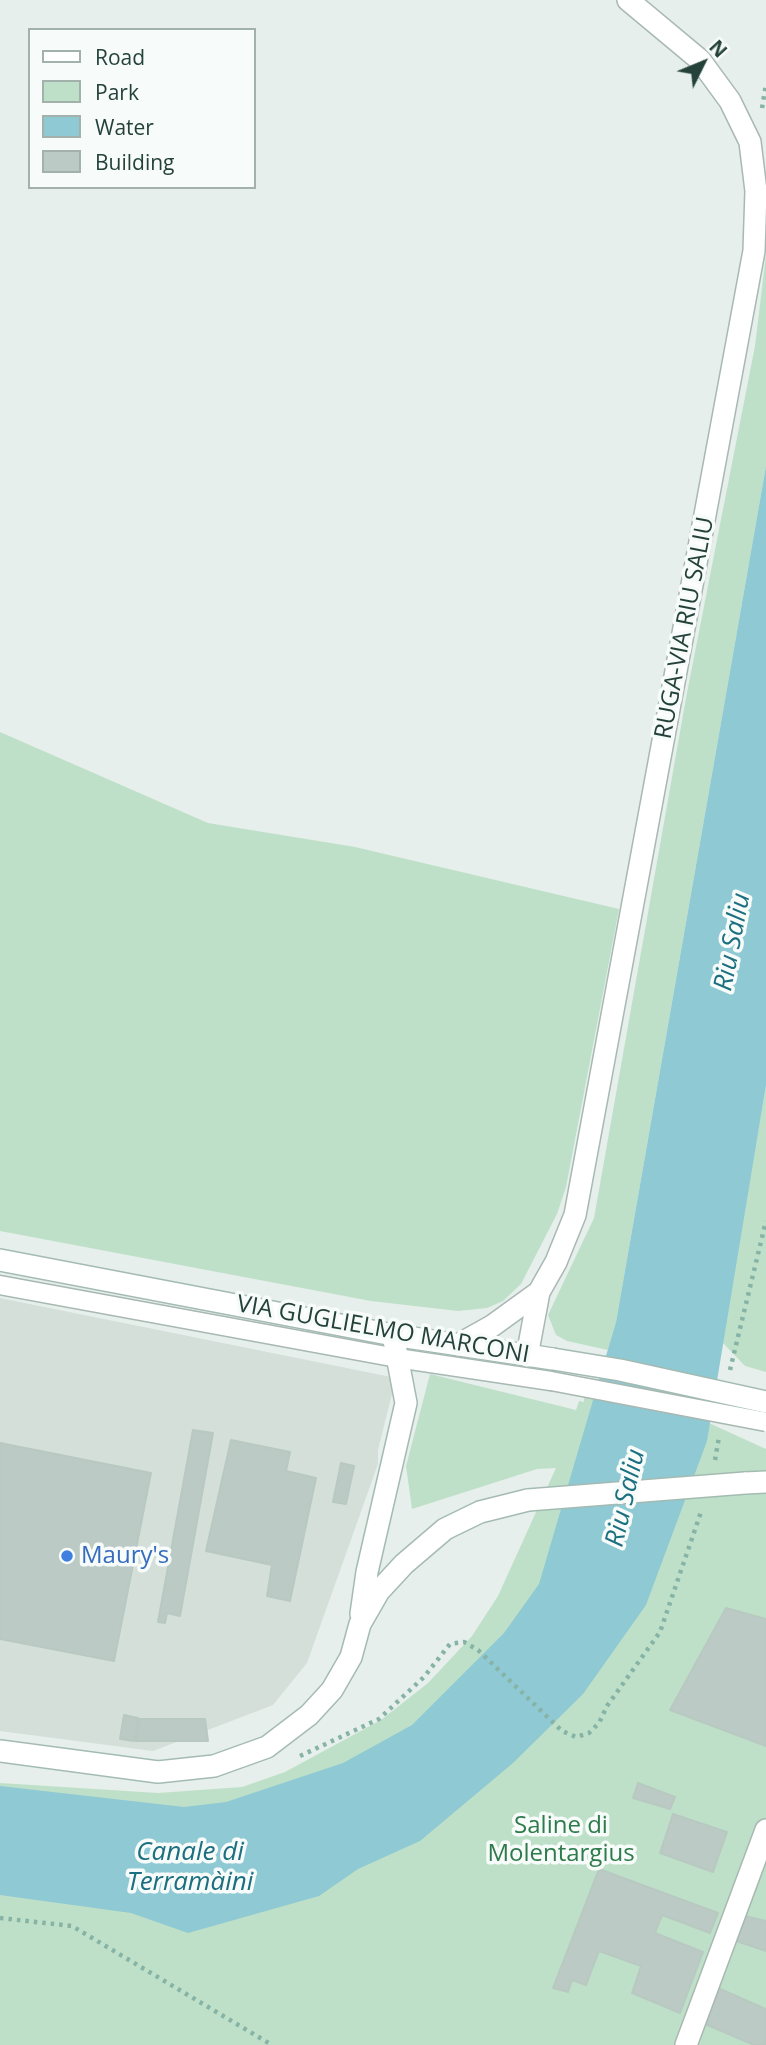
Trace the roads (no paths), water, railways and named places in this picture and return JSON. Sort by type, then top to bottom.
[{"type":"main road","name":"RUGA-VIA RIU SALIU","points":[[527,1356],[539,1292],[556,1262],[575,1215],[754,251],[756,191],[750,142],[730,101],[700,60],[628,0]]},
{"type":"main road","name":"VIA GUGLIELMO MARCONI","points":[[0,1260],[393,1335],[620,1370],[766,1402]]},
{"type":"main road","name":"RUGA-VIA RIU SALIU","points":[[458,1345],[492,1326],[539,1292]]},
{"type":"main road","points":[[0,1751],[158,1772],[214,1766],[267,1747],[309,1715],[332,1690],[351,1657],[360,1624],[367,1572],[406,1403],[393,1335]]},
{"type":"main road","points":[[360,1624],[379,1591],[404,1564],[444,1529],[480,1512],[528,1500],[755,1483]]},
{"type":"main road","points":[[686,2045],[766,1830]]},
{"type":"lane","points":[[0,1285],[397,1358],[551,1381],[766,1422]]},
{"type":"water","name":"Canale di Terramàini","points":[[766,466],[766,1085],[707,1441],[646,1605],[583,1694],[513,1763],[420,1841],[358,1869],[319,1896],[188,1933],[131,1913],[0,1895],[0,1786],[184,1807],[226,1802],[343,1763],[412,1725],[504,1633],[539,1584],[616,1322]]},
{"type":"place","name":"Maury's","points":[[67,1556]]},
{"type":"water label","name":"Riu Saliu","points":[[733,942]]},
{"type":"water label","name":"Riu Saliu","points":[[626,1498]]},
{"type":"park label","name":"Saline di Molentargius","points":[[561,1840]]}]
